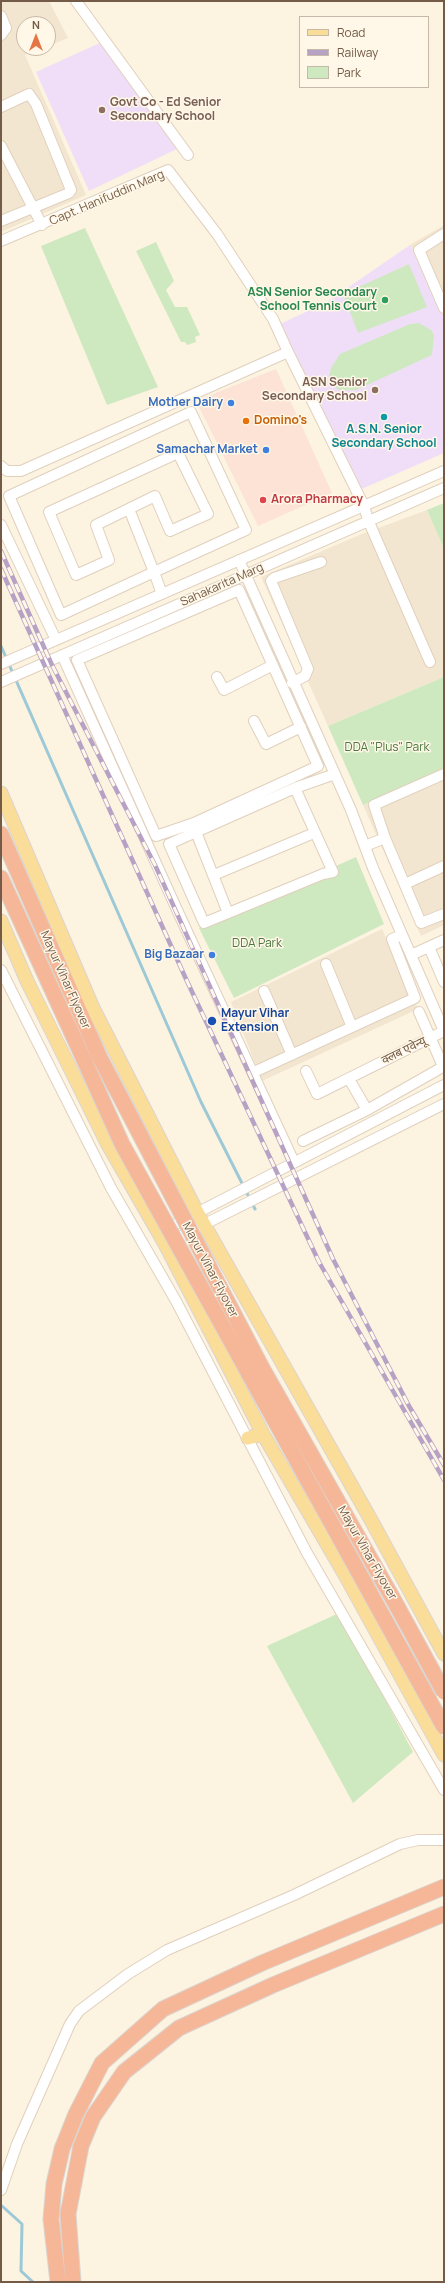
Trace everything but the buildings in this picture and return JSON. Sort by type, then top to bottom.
[{"type":"highway","name":"Mayur Vihar Flyover","points":[[1,834],[99,1056],[185,1224],[262,1368],[444,1692]]},
{"type":"highway","name":"Mayur Vihar Flyover","points":[[1,878],[122,1144],[444,1727]]},
{"type":"highway","points":[[58,2282],[51,2219],[54,2184],[62,2149],[76,2114],[102,2063],[163,2009],[262,1963],[444,1887]]},
{"type":"highway","points":[[73,2282],[70,2260],[68,2214],[81,2146],[93,2117],[124,2072],[179,2028],[320,1965],[444,1914]]},
{"type":"main road","points":[[1,793],[93,1008],[149,1119],[200,1218],[371,1520],[444,1654]]},
{"type":"main road","points":[[1,921],[27,981],[107,1143],[162,1238],[263,1434],[345,1575],[444,1755]]},
{"type":"main road","points":[[107,1143],[126,1149],[140,1146],[148,1134],[149,1119]]},
{"type":"main road","points":[[248,1438],[263,1434]]},
{"type":"street","points":[[76,1],[188,155]]},
{"type":"street","points":[[1,16],[6,28],[1,35]]},
{"type":"street","points":[[1,107],[29,94],[36,104],[70,186],[69,193],[1,221]]},
{"type":"street","points":[[1,146],[42,225]]},
{"type":"street","name":"Capt. Hanifuddin Marg","points":[[1,241],[42,225],[168,170],[217,234],[272,319],[364,506],[368,520],[430,662]]},
{"type":"street","points":[[444,234],[419,250],[444,308]]},
{"type":"street","points":[[1,466],[7,471],[21,471],[288,352]]},
{"type":"street","points":[[191,412],[246,530],[154,572],[61,615],[9,496],[191,412]]},
{"type":"street","points":[[178,453],[208,514],[170,532],[155,496],[129,509],[96,525],[109,560],[76,575],[49,512],[63,505],[178,453]]},
{"type":"street","name":"Sahakarita Marg","points":[[1,664],[444,471]]},
{"type":"street","name":"Sahakarita Marg","points":[[1,682],[444,488]]},
{"type":"street","points":[[129,509],[162,594]]},
{"type":"street","points":[[1,525],[56,640]]},
{"type":"street","points":[[239,560],[292,683],[335,774],[444,1031],[430,1037],[419,1012]]},
{"type":"street","points":[[292,683],[305,676],[308,673],[308,669],[271,581],[274,578],[321,562]]},
{"type":"street","points":[[239,590],[318,766],[194,822],[156,836],[77,660],[250,585]]},
{"type":"street","points":[[62,655],[178,912],[254,1072],[294,1162]]},
{"type":"street","points":[[217,677],[224,690],[273,665]]},
{"type":"street","points":[[254,721],[266,744],[301,727]]},
{"type":"street","points":[[315,758],[326,754]]},
{"type":"street","points":[[295,788],[314,833],[333,872],[323,874],[204,923],[169,844],[295,788],[335,774]]},
{"type":"street","points":[[444,774],[374,805],[385,838],[421,923],[444,914]]},
{"type":"street","points":[[196,832],[228,913]]},
{"type":"street","points":[[214,875],[314,833]]},
{"type":"street","points":[[365,846],[385,838]]},
{"type":"street","points":[[405,884],[444,866]]},
{"type":"street","points":[[254,1072],[415,998],[392,939],[402,935]]},
{"type":"street","points":[[411,955],[444,940]]},
{"type":"street","points":[[429,947],[444,982]]},
{"type":"street","points":[[326,964],[352,1027]]},
{"type":"street","points":[[1,970],[111,1188],[176,1301],[307,1553],[444,1790]]},
{"type":"street","points":[[264,991],[292,1055]]},
{"type":"street","name":"क्लब एवेन्यू","points":[[303,1141],[366,1110],[441,1068],[442,1064],[430,1037],[318,1094],[306,1071]]},
{"type":"street","points":[[348,1079],[366,1110]]},
{"type":"street","points":[[200,1218],[233,1193],[444,1085]]},
{"type":"street","points":[[162,1238],[200,1218],[239,1205],[444,1104]]},
{"type":"street","points":[[1,2190],[4,2167],[70,2024],[79,2011],[116,1983],[167,1950],[294,1896],[400,1844],[418,1840],[444,1840]]},
{"type":"shaded area","points":[[1,1],[49,1],[68,38],[56,43],[56,16],[16,16],[16,56],[25,56],[86,195],[1,232]]},
{"type":"shaded area","name":"Govt Co - Ed Senior Secondary School","points":[[102,42],[179,148],[89,191],[36,72]]},
{"type":"shaded area","points":[[444,225],[444,318],[410,245]]},
{"type":"shaded area","name":"ASN Senior Secondary School","points":[[410,245],[444,318],[444,453],[357,491],[276,326],[327,302]]},
{"type":"shaded area","name":"Samachar Market","points":[[276,369],[332,493],[258,526],[199,407],[198,400]]},
{"type":"shaded area","points":[[427,510],[444,549],[444,677],[328,726],[261,577],[362,534]]},
{"type":"shaded area","points":[[444,771],[444,925],[421,936],[363,805]]},
{"type":"shaded area","points":[[382,929],[418,1009],[262,1081],[231,1002]]},
{"type":"green space","points":[[85,228],[158,387],[107,405],[41,246]]},
{"type":"green space","points":[[156,242],[174,281],[166,290],[175,307],[187,307],[200,335],[195,337],[196,342],[187,345],[185,342],[181,342],[136,251]]},
{"type":"green space","name":"ASN Senior Secondary School Tennis Court","points":[[409,264],[427,307],[358,333],[343,294]]},
{"type":"green space","points":[[419,323],[431,330],[434,335],[432,355],[356,390],[338,390],[332,383],[329,376],[331,368],[340,354],[410,324]]},
{"type":"green space","points":[[444,503],[444,549],[427,510]]},
{"type":"green space","name":"DDA \"Plus\" Park","points":[[444,677],[444,771],[363,805],[328,726]]},
{"type":"green space","name":"DDA Park","points":[[356,857],[384,924],[234,998],[199,928]]},
{"type":"green space","points":[[339,1613],[413,1752],[353,1803],[267,1646]]},
{"type":"waterway","points":[[1,646],[201,1102],[255,1209]]},
{"type":"waterway","points":[[2,2206],[22,2224],[21,2271],[33,2282]]},
{"type":"railway","points":[[1,551],[52,665],[155,865],[333,1259],[409,1406],[444,1465]]},
{"type":"railway","points":[[1,569],[186,979],[319,1262],[444,1480]]},
{"type":"place","name":"Govt Co - Ed Senior Secondary School","points":[[102,110]]},
{"type":"place","name":"ASN Senior Secondary School Tennis Court","points":[[385,300]]},
{"type":"place","name":"ASN Senior Secondary School","points":[[375,390]]},
{"type":"place","name":"Mother Dairy","points":[[231,403]]},
{"type":"place","name":"A.S.N. Senior Secondary School","points":[[384,417]]},
{"type":"place","name":"Domino's","points":[[246,421]]},
{"type":"place","name":"Samachar Market","points":[[266,450]]},
{"type":"place","name":"Arora Pharmacy","points":[[263,500]]},
{"type":"place","name":"Big Bazaar","points":[[212,955]]},
{"type":"place","name":"Mayur Vihar Extension","points":[[212,1021]]}]
